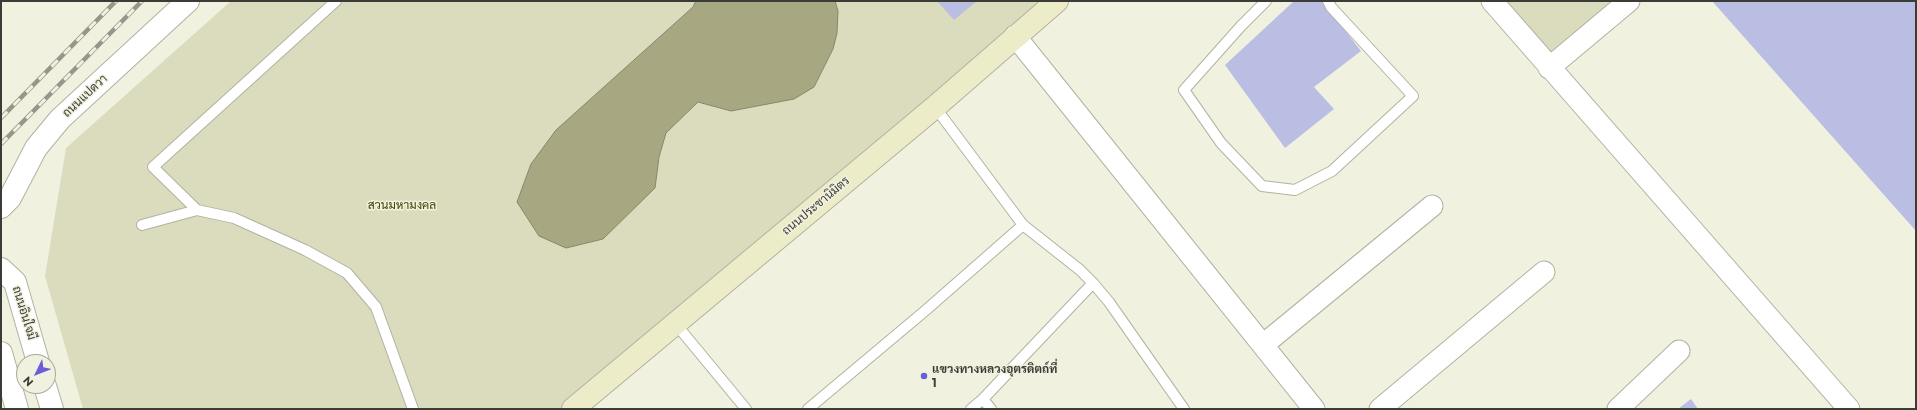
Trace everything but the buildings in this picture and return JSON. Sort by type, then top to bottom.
[{"type":"main road","name":"ถนนประชานิมิตร","points":[[573,409],[935,107],[1057,1]]},
{"type":"street","name":"ถนนแปดวา","points":[[3,203],[20,179],[36,148],[60,119],[188,1]]},
{"type":"street","points":[[1492,1],[1549,68],[1849,409]]},
{"type":"street","points":[[1549,68],[1629,1]]},
{"type":"street","points":[[1015,36],[1314,409]]},
{"type":"street","points":[[1263,345],[1432,206]]},
{"type":"street","name":"ถนนอินใจมี","points":[[1,269],[15,282],[36,354]]},
{"type":"street","points":[[1380,409],[1544,272]]},
{"type":"street","points":[[1618,409],[1679,351]]},
{"type":"street","points":[[1,353],[17,409]]},
{"type":"street","points":[[47,394],[52,409]]},
{"type":"lane","points":[[197,210],[152,168],[336,1]]},
{"type":"lane","points":[[1266,1],[1184,90],[1221,143],[1262,186],[1295,190],[1332,171],[1413,96],[1331,7],[1328,1]]},
{"type":"lane","points":[[935,107],[1022,225],[1080,270],[1109,302],[1184,409]]},
{"type":"lane","points":[[142,225],[197,210],[234,218],[305,250],[347,273],[376,307],[413,409]]},
{"type":"lane","points":[[808,409],[926,310],[1022,225]]},
{"type":"lane","points":[[971,409],[983,399],[1093,283]]},
{"type":"lane","points":[[675,323],[746,409]]},
{"type":"lane","points":[[983,399],[991,409]]},
{"type":"green space","name":"สวนมหามงคล","points":[[231,1],[1057,1],[569,409],[83,409],[45,276],[66,148]]},
{"type":"green space","points":[[1492,1],[1629,1],[1549,68]]},
{"type":"shaded area","points":[[696,1],[835,1],[838,11],[837,33],[833,49],[814,87],[794,99],[731,111],[698,102],[666,133],[659,157],[655,188],[603,239],[566,248],[539,236],[517,202],[531,164],[556,130],[693,7]]},
{"type":"railway","points":[[1,118],[116,1]]},
{"type":"railway","points":[[1,144],[142,1]]},
{"type":"place","name":"แขวงทางหลวงอุตรดิตถ์ที่ 1","points":[[924,376]]}]
